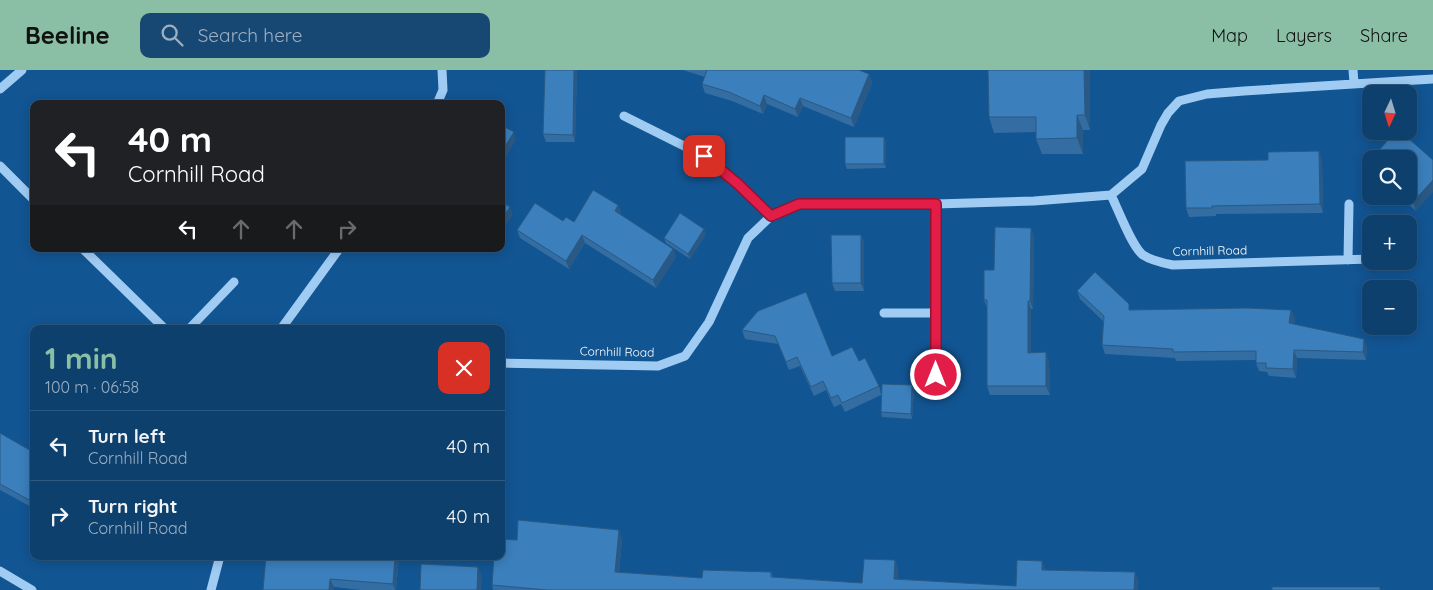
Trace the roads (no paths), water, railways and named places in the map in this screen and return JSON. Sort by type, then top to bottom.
[{"type":"street","points":[[0,89],[22,70]]},
{"type":"street","points":[[439,100],[443,90],[442,70]]},
{"type":"street","points":[[1353,70],[1354,83]]},
{"type":"street","points":[[1112,195],[1142,169],[1161,125],[1168,113],[1180,101],[1207,94],[1433,79]]},
{"type":"street","points":[[624,116],[704,156],[738,184],[771,216]]},
{"type":"street","points":[[0,166],[30,196]]},
{"type":"street","name":"Cornhill Road","points":[[505,363],[658,366],[685,356],[709,322],[748,238],[771,216],[799,204],[936,204],[1034,201],[1112,195],[1137,250],[1150,259],[1160,262],[1173,265],[1362,259]]},
{"type":"street","points":[[936,204],[936,375]]},
{"type":"street","points":[[1348,260],[1349,204]]},
{"type":"street","points":[[86,252],[161,325]]},
{"type":"street","points":[[284,325],[337,252]]},
{"type":"street","points":[[193,325],[234,282]]},
{"type":"street","points":[[884,313],[936,313]]},
{"type":"street","points":[[212,590],[219,560]]},
{"type":"street","points":[[0,571],[32,590]]}]
